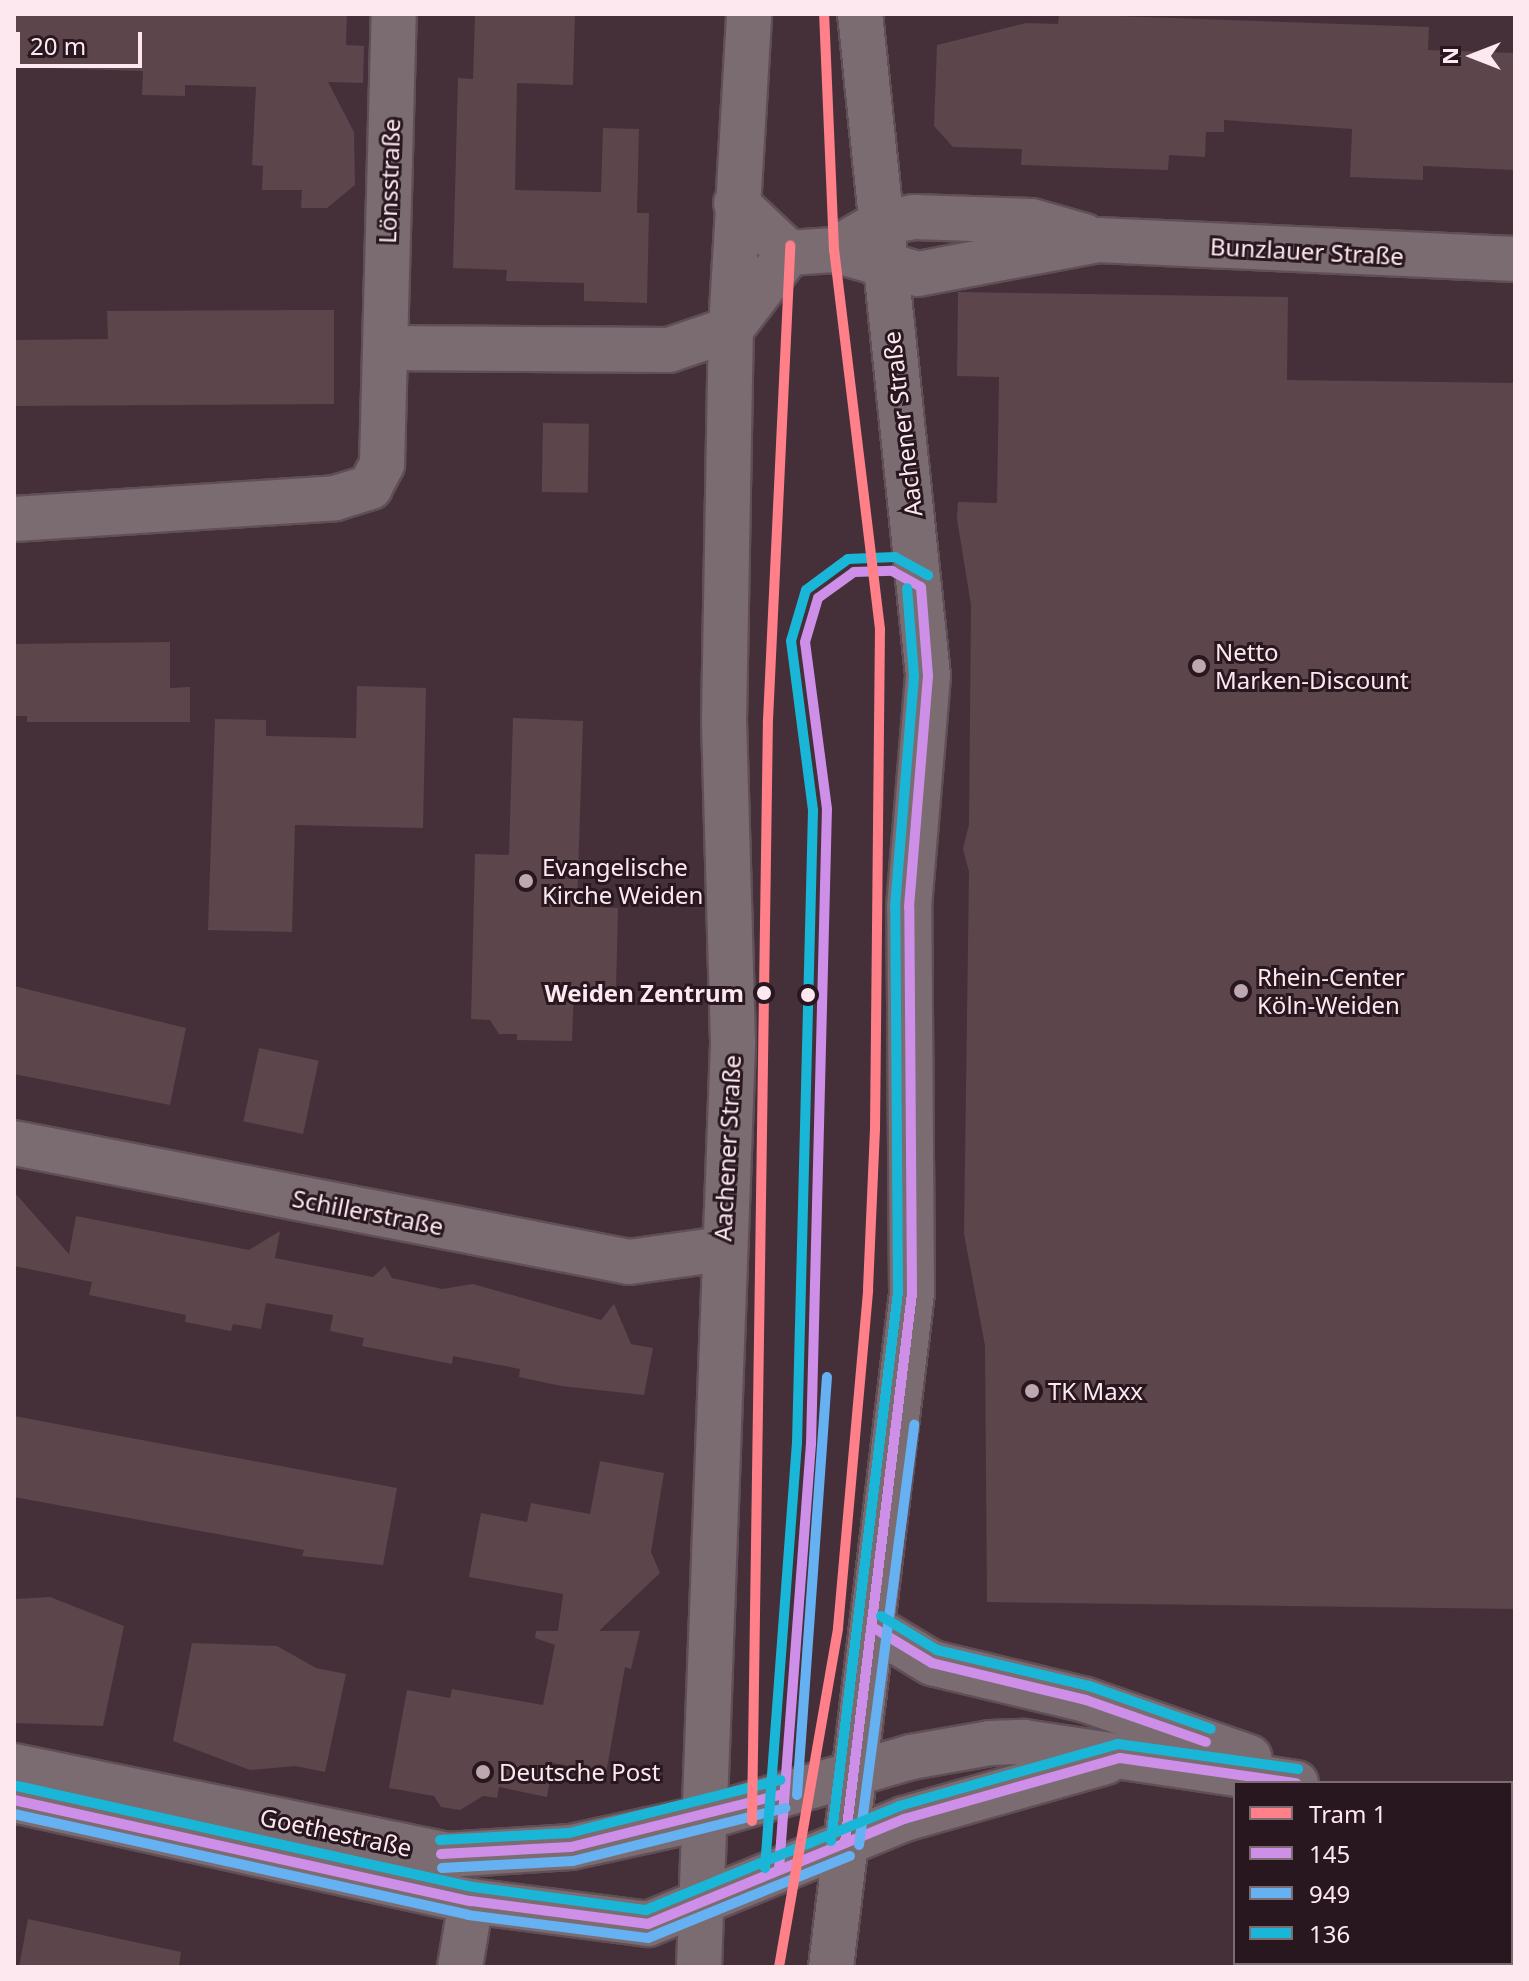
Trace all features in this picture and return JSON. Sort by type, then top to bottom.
[{"type":"street","name":"Lönsstraße","points":[[14,519],[335,498],[370,487],[382,464],[394,14]]},
{"type":"street","name":"Aachener Straße","points":[[699,1967],[707,1817],[722,1249],[733,1042],[724,746],[731,329],[749,14]]},
{"type":"street","name":"Aachener Straße","points":[[831,1967],[912,1293],[909,907],[928,676],[881,245],[860,14]]},
{"type":"street","points":[[736,203],[789,253],[881,245]]},
{"type":"street","name":"Bunzlauer Straße","points":[[881,245],[918,274],[1098,240],[1515,259]]},
{"type":"street","points":[[385,348],[669,350],[731,329],[789,253]]},
{"type":"street","name":"Schillerstraße","points":[[14,1143],[629,1262],[722,1249]]},
{"type":"street","points":[[874,1628],[932,1663],[1086,1700],[1317,1781]]},
{"type":"street","name":"Goethestraße","points":[[14,1766],[447,1855],[571,1847],[707,1817],[852,1773],[990,1743],[1024,1742],[1282,1781]]},
{"type":"street","name":"Goethestraße","points":[[14,1800],[471,1901],[648,1924],[703,1898],[915,1816],[1120,1758]]},
{"type":"street","points":[[460,1967],[471,1901]]},
{"type":"building","points":[[14,14],[347,14],[346,45],[364,46],[363,83],[328,82],[354,132],[355,185],[327,208],[301,208],[302,190],[262,190],[263,166],[252,165],[256,87],[185,85],[185,96],[142,95],[143,71],[14,67]]},
{"type":"building","points":[[475,14],[575,14],[573,85],[517,83],[515,190],[601,192],[603,128],[639,129],[637,213],[649,213],[647,303],[584,301],[584,283],[506,281],[507,270],[453,268],[458,78],[473,79]]},
{"type":"building","points":[[1059,14],[1429,27],[1428,50],[1515,53],[1515,170],[1423,166],[1423,180],[1350,177],[1352,129],[1224,120],[1224,132],[1206,132],[1205,157],[1169,155],[1168,170],[1021,165],[1022,149],[953,147],[934,126],[937,45],[1026,23],[1058,24]]},
{"type":"building","name":"Rhein-Center Köln-Weiden","points":[[958,292],[1288,297],[1287,380],[1515,383],[1515,1609],[987,1602],[985,1346],[964,1234],[969,872],[963,849],[969,824],[971,605],[957,519],[958,502],[997,503],[999,377],[957,376]]},
{"type":"building","points":[[334,310],[334,404],[14,406],[14,340],[108,339],[107,311]]},
{"type":"building","points":[[543,423],[589,424],[588,493],[542,492]]},
{"type":"building","points":[[170,642],[170,688],[190,687],[190,722],[27,722],[27,716],[14,716],[14,644]]},
{"type":"building","points":[[357,686],[426,688],[423,828],[295,825],[292,932],[208,930],[215,719],[266,720],[266,736],[356,738]]},
{"type":"building","name":"Evangelische Kirche Weiden","points":[[513,718],[583,721],[577,906],[618,908],[616,990],[574,989],[572,1041],[517,1040],[517,1034],[499,1034],[490,1020],[471,1019],[475,854],[509,855]]},
{"type":"building","points":[[14,986],[186,1028],[170,1105],[14,1074]]},
{"type":"building","points":[[259,1048],[319,1061],[303,1134],[243,1121]]},
{"type":"building","points":[[14,1192],[69,1254],[76,1216],[249,1250],[280,1231],[275,1258],[373,1277],[385,1266],[392,1278],[442,1289],[473,1284],[601,1320],[614,1304],[631,1344],[653,1348],[644,1395],[561,1386],[519,1377],[520,1369],[453,1356],[452,1364],[362,1346],[364,1338],[330,1331],[333,1315],[266,1303],[261,1329],[233,1324],[231,1331],[185,1322],[186,1315],[89,1295],[92,1282],[14,1266]]},
{"type":"building","points":[[14,1416],[397,1488],[383,1565],[302,1556],[304,1550],[14,1497]]},
{"type":"building","points":[[600,1461],[664,1473],[651,1552],[660,1573],[599,1631],[640,1631],[631,1669],[625,1667],[606,1773],[553,1763],[547,1797],[499,1787],[497,1798],[483,1796],[460,1810],[441,1807],[434,1796],[389,1788],[407,1690],[450,1698],[452,1689],[543,1705],[555,1645],[535,1638],[536,1631],[558,1631],[563,1594],[469,1577],[481,1513],[527,1522],[531,1503],[590,1514]]},
{"type":"building","points":[[50,1597],[124,1626],[103,1726],[14,1723],[14,1599]]},
{"type":"building","points":[[192,1643],[277,1646],[316,1668],[346,1674],[325,1772],[295,1766],[250,1770],[173,1741]]},
{"type":"building","points":[[28,1919],[181,1952],[179,1967],[19,1967]]},
{"type":"tram line","name":"1","points":[[779,1967],[838,1628],[868,1289],[875,1129],[880,629],[834,250],[824,14]]},
{"type":"tram line","name":"1","points":[[752,1821],[768,720],[790,246]]},
{"type":"transit line","name":"136","points":[[765,1868],[797,1443],[813,810],[791,641],[806,590],[848,559],[895,557],[928,575]]},
{"type":"transit line","name":"145","points":[[779,1869],[811,1444],[827,809],[805,642],[818,598],[854,572],[892,571],[921,587]]},
{"type":"transit line","name":"145","points":[[845,1843],[912,1293],[909,907],[928,676],[921,587]]},
{"type":"transit line","name":"136","points":[[831,1841],[898,1292],[895,907],[914,676],[907,588]]},
{"type":"transit line","name":"949","points":[[797,1795],[827,1377]]},
{"type":"transit line","name":"949","points":[[859,1845],[914,1425]]},
{"type":"transit line","name":"136","points":[[881,1616],[937,1650],[1089,1686],[1211,1729]]},
{"type":"transit line","name":"145","points":[[874,1628],[932,1663],[1086,1700],[1206,1742]]},
{"type":"transit line","name":"136","points":[[17,1786],[473,1887],[646,1910],[899,1806],[1118,1744],[1298,1769]]},
{"type":"transit line","name":"145","points":[[14,1800],[471,1901],[648,1924],[904,1819],[1120,1758],[1282,1781]]},
{"type":"transit line","name":"136","points":[[440,1840],[569,1833],[780,1780]]},
{"type":"transit line","name":"145","points":[[441,1854],[571,1847],[783,1794]]},
{"type":"transit line","name":"949","points":[[442,1868],[573,1861],[786,1808]]},
{"type":"transit line","name":"949","points":[[14,1814],[468,1915],[648,1938],[850,1856]]},
{"type":"place","name":"Netto Marken-Discount","points":[[1199,666]]},
{"type":"place","name":"Evangelische Kirche Weiden","points":[[526,881]]},
{"type":"place","name":"Rhein-Center Köln-Weiden","points":[[1241,991]]},
{"type":"place","name":"Weiden Zentrum","points":[[764,993]]},
{"type":"place","name":"TK Maxx","points":[[1032,1391]]},
{"type":"place","name":"Deutsche Post","points":[[483,1772]]}]
